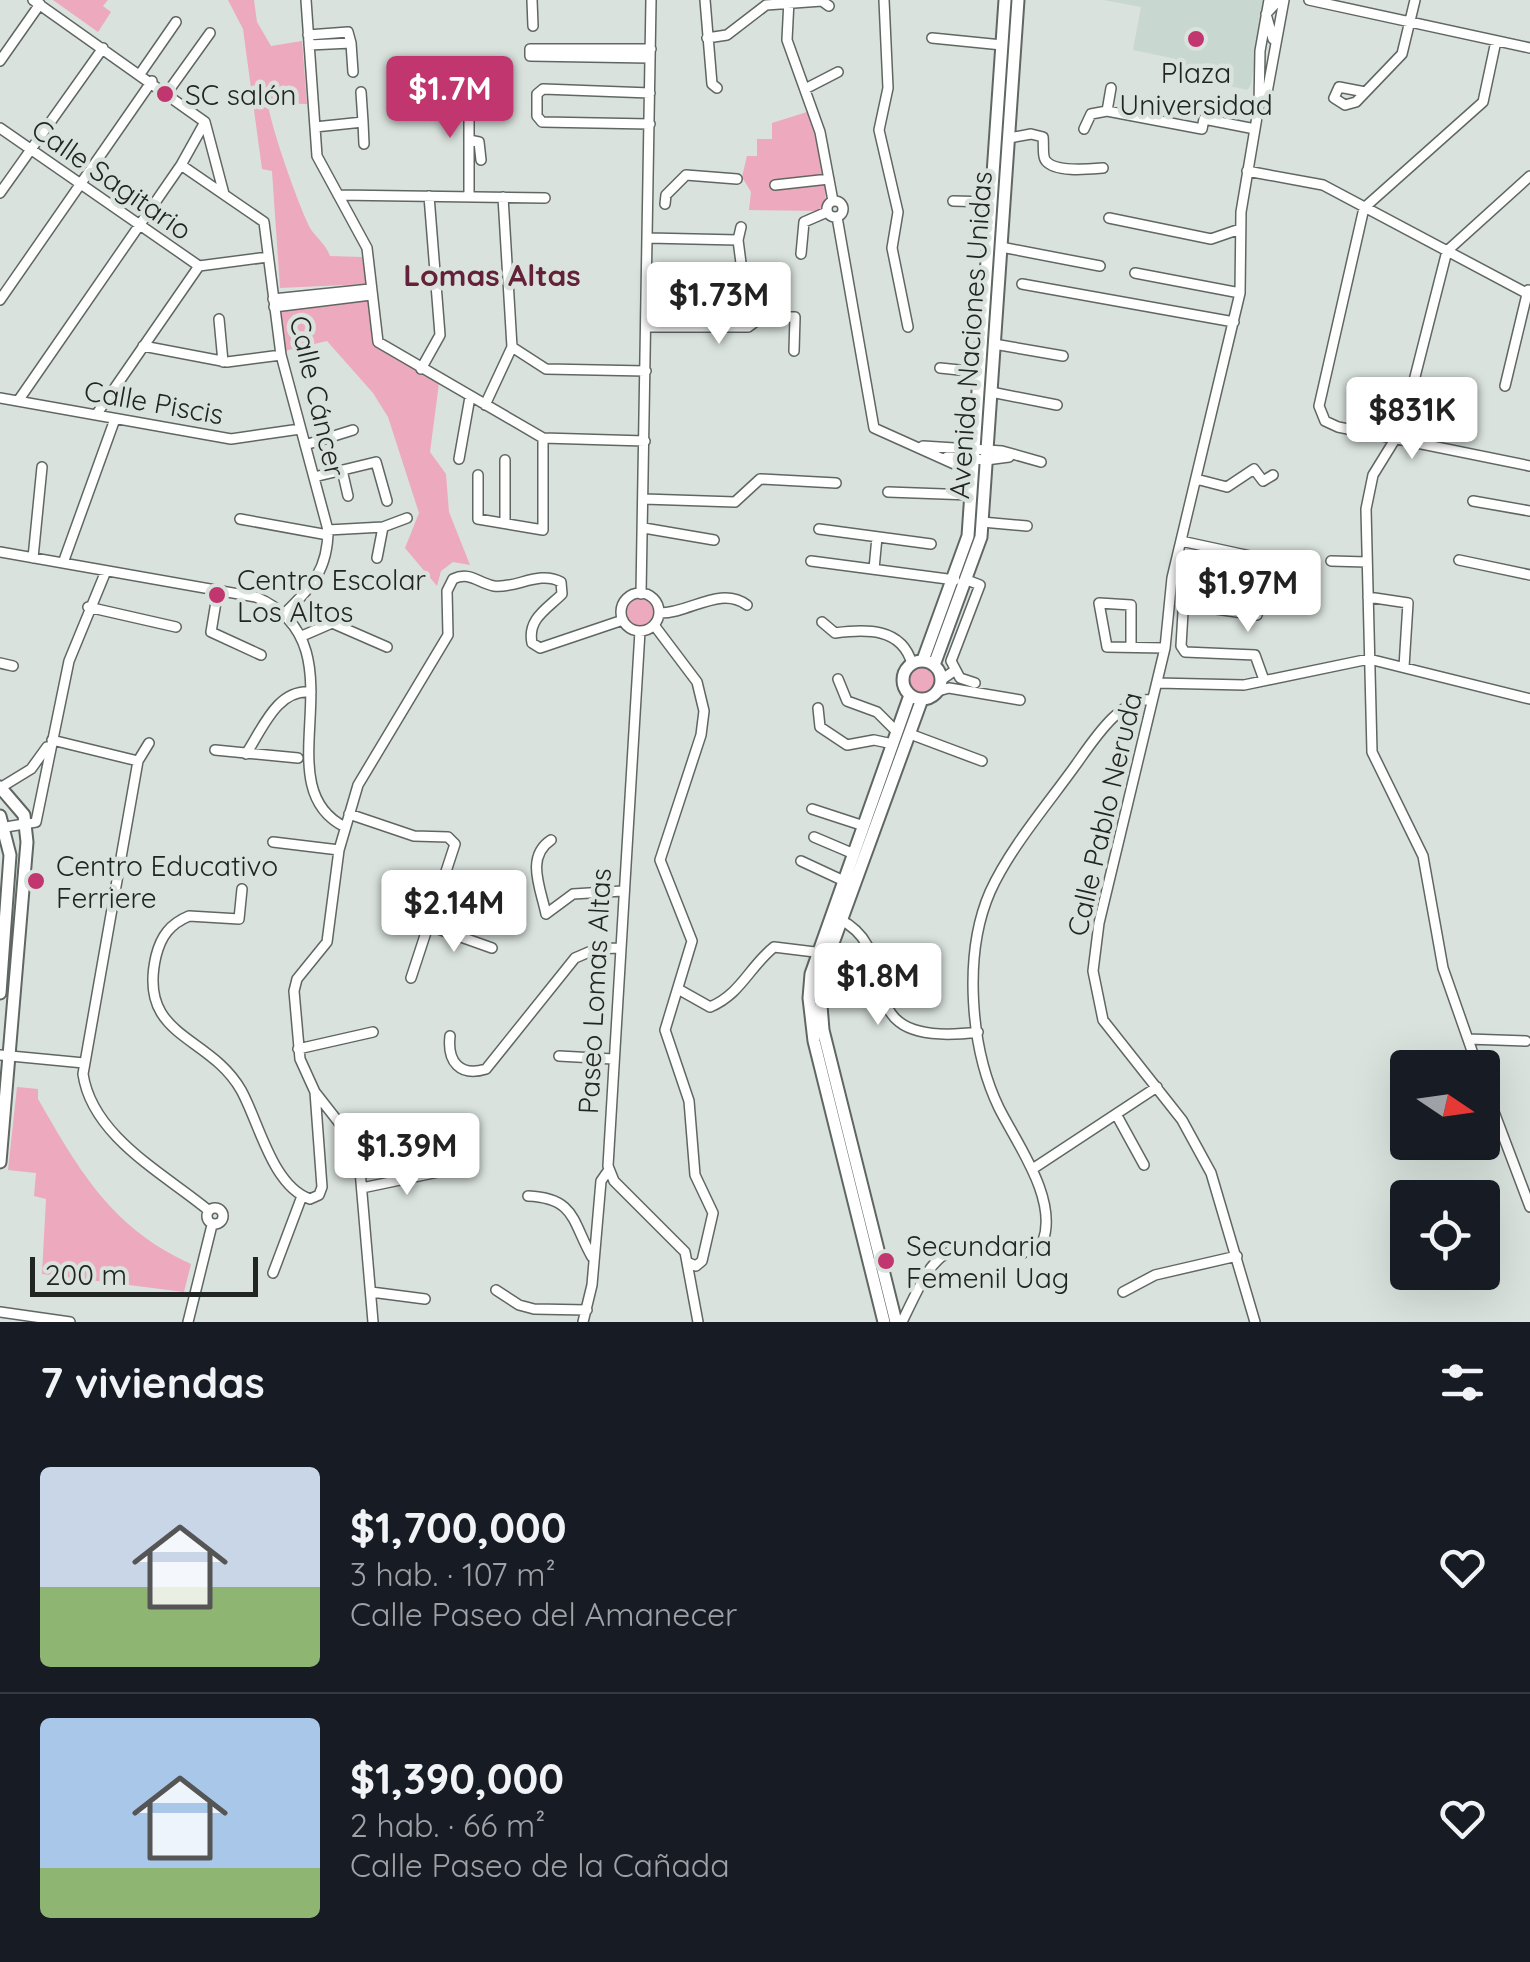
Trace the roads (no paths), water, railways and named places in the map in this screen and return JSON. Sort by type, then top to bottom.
[{"type":"street","points":[[306,0],[317,156],[367,248],[378,342],[543,438],[646,441]]},
{"type":"street","points":[[532,0],[532,26]]},
{"type":"street","points":[[642,594],[651,0]]},
{"type":"street","points":[[705,0],[712,84],[717,88]]},
{"type":"street","points":[[884,0],[888,88],[879,127],[898,212],[892,248],[908,327]]},
{"type":"street","name":"Avenida Naciones Unidas","points":[[916,697],[903,679],[923,663],[979,548],[979,372],[1005,0]]},
{"type":"street","name":"Avenida Naciones Unidas","points":[[961,580],[971,494],[991,392],[1018,0]]},
{"type":"street","name":"Calle Pablo Neruda","points":[[1255,1322],[1221,1200],[1197,1143],[1102,1020],[1093,971],[1099,922],[1166,648],[1168,596],[1240,294],[1240,229],[1259,105],[1269,0]]},
{"type":"street","points":[[1275,53],[1272,26],[1266,14],[1282,0]]},
{"type":"street","name":"Calle Pablo Neruda","points":[[1259,105],[1266,98],[1282,0]]},
{"type":"street","points":[[1309,0],[1530,48]]},
{"type":"street","points":[[1365,92],[1402,54],[1415,0]]},
{"type":"street","points":[[707,38],[727,35],[766,5],[822,1],[829,6]]},
{"type":"street","points":[[0,62],[37,2],[205,122],[224,194]]},
{"type":"street","points":[[789,2],[787,40],[820,132],[834,201],[843,209],[804,222],[801,254]]},
{"type":"street","points":[[140,74],[176,22]]},
{"type":"street","points":[[309,40],[348,32],[353,72]]},
{"type":"street","points":[[167,93],[210,33]]},
{"type":"street","points":[[932,38],[1002,44]]},
{"type":"street","points":[[1496,41],[1483,102],[1364,208],[1319,406],[1331,425],[1530,466]]},
{"type":"street","points":[[0,193],[102,48]]},
{"type":"street","points":[[530,49],[650,53],[530,56],[530,49]]},
{"type":"street","points":[[805,89],[838,72]]},
{"type":"street","points":[[0,300],[152,82]]},
{"type":"street","points":[[469,84],[469,197]]},
{"type":"street","points":[[1107,111],[1111,88]]},
{"type":"street","points":[[650,93],[543,89],[537,94],[542,122],[650,124]]},
{"type":"street","points":[[362,92],[364,144]]},
{"type":"street","points":[[1084,129],[1090,114],[1107,111],[1202,129],[1204,119],[1255,129]]},
{"type":"street","points":[[18,401],[181,165],[205,122]]},
{"type":"street","points":[[315,127],[363,122]]},
{"type":"street","name":"Calle Sagitario","points":[[0,128],[198,266]]},
{"type":"street","points":[[1009,138],[1043,137],[1044,156],[1050,164],[1080,170],[1103,168]]},
{"type":"street","points":[[469,140],[479,142],[482,160]]},
{"type":"street","name":"Calle Cáncer","points":[[181,165],[264,222],[280,356],[328,533]]},
{"type":"street","points":[[1247,171],[1322,186],[1528,292],[1505,386]]},
{"type":"street","points":[[665,204],[686,175],[736,179]]},
{"type":"street","points":[[1472,1050],[1443,968],[1422,856],[1372,752],[1367,562],[1370,486],[1378,465],[1397,439],[1447,252],[1530,176]]},
{"type":"street","points":[[775,186],[830,180]]},
{"type":"street","points":[[649,187],[674,187]]},
{"type":"street","points":[[338,196],[545,198]]},
{"type":"street","points":[[422,369],[440,336],[430,196]]},
{"type":"street","points":[[485,405],[512,347],[503,197]]},
{"type":"street","points":[[953,201],[990,202]]},
{"type":"street","points":[[832,215],[874,428],[938,452],[1041,462]]},
{"type":"street","points":[[1108,218],[1211,239],[1240,229]]},
{"type":"street","points":[[741,227],[741,263]]},
{"type":"street","points":[[648,238],[738,240]]},
{"type":"street","points":[[1001,247],[1100,266]]},
{"type":"street","points":[[96,416],[198,266],[268,256]]},
{"type":"street","points":[[1135,273],[1240,294]]},
{"type":"street","points":[[1022,284],[1234,322]]},
{"type":"street","points":[[648,290],[743,290]]},
{"type":"street","points":[[274,303],[371,292]]},
{"type":"street","points":[[647,327],[748,327],[762,317],[795,317],[794,350]]},
{"type":"street","points":[[219,318],[224,362]]},
{"type":"street","points":[[994,344],[1062,356]]},
{"type":"street","points":[[143,346],[224,362],[280,356]]},
{"type":"street","points":[[512,347],[546,370],[646,371]]},
{"type":"street","points":[[940,368],[979,372]]},
{"type":"street","points":[[991,392],[1057,405]]},
{"type":"street","points":[[460,459],[470,396]]},
{"type":"street","name":"Calle Piscis","points":[[0,398],[231,439],[300,430]]},
{"type":"street","points":[[63,563],[116,419]]},
{"type":"street","points":[[305,446],[353,430]]},
{"type":"street","points":[[478,476],[478,519],[543,530],[543,438]]},
{"type":"street","points":[[938,452],[978,454]]},
{"type":"street","points":[[505,460],[505,524]]},
{"type":"street","points":[[314,477],[376,462],[387,501]]},
{"type":"street","points":[[33,558],[42,467]]},
{"type":"street","points":[[1196,479],[1227,487],[1254,468],[1263,482],[1273,475]]},
{"type":"street","points":[[342,470],[348,496]]},
{"type":"street","points":[[644,498],[735,502],[760,479],[836,483]]},
{"type":"street","points":[[888,492],[971,494]]},
{"type":"street","points":[[1473,500],[1530,511]]},
{"type":"street","points":[[240,519],[328,533],[383,527],[408,518]]},
{"type":"street","points":[[982,522],[1027,526]]},
{"type":"street","points":[[377,558],[383,527]]},
{"type":"street","points":[[644,528],[714,540]]},
{"type":"street","points":[[819,529],[931,544]]},
{"type":"street","points":[[285,613],[317,580],[327,556],[328,533]]},
{"type":"street","points":[[874,569],[878,537]]},
{"type":"street","points":[[1181,541],[1255,557]]},
{"type":"street","points":[[0,552],[256,597],[285,613],[302,636],[310,660],[313,786],[326,812],[346,827]]},
{"type":"street","points":[[811,560],[980,585],[951,661],[954,672],[974,683]]},
{"type":"street","points":[[1459,560],[1530,575]]},
{"type":"street","points":[[1331,561],[1367,562]]},
{"type":"street","points":[[0,1162],[4,1056],[31,824],[65,675],[88,607],[106,571]]},
{"type":"street","points":[[242,888],[240,919],[194,915],[167,930],[158,947],[153,987],[163,1021],[231,1074],[278,1168],[302,1196],[316,1198],[322,1187],[314,1092],[298,1049],[294,991],[297,979],[327,942],[338,850],[361,778],[448,635],[447,591],[453,579],[469,576],[498,586],[548,577],[561,582],[562,594],[542,611],[530,634],[532,643],[540,648],[623,620]]},
{"type":"street","points":[[1256,588],[1188,578],[1183,583],[1182,650],[1255,654],[1264,680]]},
{"type":"street","points":[[218,590],[211,632],[261,656]]},
{"type":"street","points":[[623,620],[640,631],[654,625],[659,613],[656,602],[642,594]]},
{"type":"street","points":[[623,620],[625,602],[642,594]]},
{"type":"street","points":[[659,613],[684,611],[723,597],[747,605]]},
{"type":"street","points":[[1368,598],[1408,603],[1404,667]]},
{"type":"street","points":[[1131,644],[1131,605],[1100,603],[1107,646],[1166,648]]},
{"type":"street","points":[[1182,604],[1257,615]]},
{"type":"street","points":[[88,607],[176,627]]},
{"type":"street","points":[[822,622],[835,633],[866,628],[886,634],[923,663],[940,685],[1020,700]]},
{"type":"street","points":[[302,636],[332,623],[388,647]]},
{"type":"street","points":[[654,625],[697,682],[704,710],[701,735],[660,856],[692,941],[665,1030],[689,1101],[695,1175],[713,1216],[702,1262],[696,1266],[689,1263]]},
{"type":"street","name":"Paseo Lomas Altas","points":[[583,1322],[594,1260],[601,1181],[608,1170],[640,631]]},
{"type":"street","points":[[1157,683],[1244,685],[1369,658],[1530,699]]},
{"type":"street","points":[[0,664],[13,666]]},
{"type":"street","points":[[836,919],[844,881],[916,697],[940,685],[954,672]]},
{"type":"street","points":[[838,678],[847,701],[877,712],[900,737]]},
{"type":"street","points":[[246,754],[282,698],[296,690],[311,692]]},
{"type":"street","points":[[899,1322],[927,1269],[946,1252],[986,1246],[1023,1253],[1038,1247],[1046,1225],[1034,1168],[998,1106],[978,1032],[974,970],[990,893],[1098,736],[1131,704],[1152,700]]},
{"type":"street","points":[[818,708],[820,727],[847,745],[900,737],[982,761]]},
{"type":"street","points":[[264,728],[266,756]]},
{"type":"street","points":[[884,1322],[819,1040],[820,993],[824,953],[900,737]]},
{"type":"street","points":[[52,740],[138,761]]},
{"type":"street","points":[[31,824],[0,787],[32,769],[52,740]]},
{"type":"street","points":[[149,743],[138,761],[84,1062],[88,1099],[104,1124],[208,1210],[218,1208],[223,1217],[212,1224],[188,1322]]},
{"type":"street","points":[[215,750],[298,758]]},
{"type":"street","points":[[812,808],[864,826]]},
{"type":"street","points":[[350,814],[414,836],[448,837],[456,844],[411,978]]},
{"type":"street","points":[[0,992],[10,855],[3,822],[31,824]]},
{"type":"street","points":[[814,837],[854,854]]},
{"type":"street","points":[[551,840],[540,848],[536,863],[546,914],[573,894],[622,891]]},
{"type":"street","points":[[273,842],[338,850]]},
{"type":"street","points":[[801,862],[844,881]]},
{"type":"street","points":[[3,913],[20,915]]},
{"type":"street","points":[[836,919],[866,947],[889,1010],[900,1022],[926,1036],[978,1032]]},
{"type":"street","points":[[430,926],[492,948]]},
{"type":"street","points":[[678,988],[710,1007],[742,987],[758,960],[774,947],[824,953]]},
{"type":"street","points":[[450,1036],[450,1056],[460,1069],[468,1073],[486,1068],[575,958],[596,948],[619,948]]},
{"type":"street","points":[[298,1049],[372,1032]]},
{"type":"street","points":[[1468,1039],[1526,1041]]},
{"type":"street","points":[[4,1056],[84,1062]]},
{"type":"street","points":[[560,1056],[613,1059]]},
{"type":"street","points":[[1034,1168],[1156,1087]]},
{"type":"street","points":[[314,1092],[358,1146],[373,1322]]},
{"type":"street","points":[[1116,1114],[1144,1166]]},
{"type":"street","points":[[1500,1128],[1530,1207]]},
{"type":"street","points":[[844,1144],[899,1322]]},
{"type":"street","points":[[608,1170],[681,1248],[689,1263],[698,1322]]},
{"type":"street","points":[[362,1188],[443,1171]]},
{"type":"street","points":[[273,1273],[302,1196]]},
{"type":"street","points":[[528,1196],[552,1197],[564,1204],[594,1260]]},
{"type":"street","points":[[1123,1292],[1154,1274],[1236,1256]]},
{"type":"street","points":[[496,1290],[534,1309],[586,1310]]},
{"type":"street","points":[[371,1292],[425,1299]]},
{"type":"street","points":[[0,1312],[70,1322]]},
{"type":"place","name":"Plaza Universidad","points":[[1196,39]]},
{"type":"place","name":"SC salón","points":[[165,94]]},
{"type":"place","name":"Centro Escolar Los Altos","points":[[217,595]]},
{"type":"place","name":"Centro Educativo Ferriere","points":[[36,881]]},
{"type":"place","name":"Secundaria Femenil Uag","points":[[886,1261]]},
{"type":"district","name":"Lomas Altas","points":[[492,275]]}]
